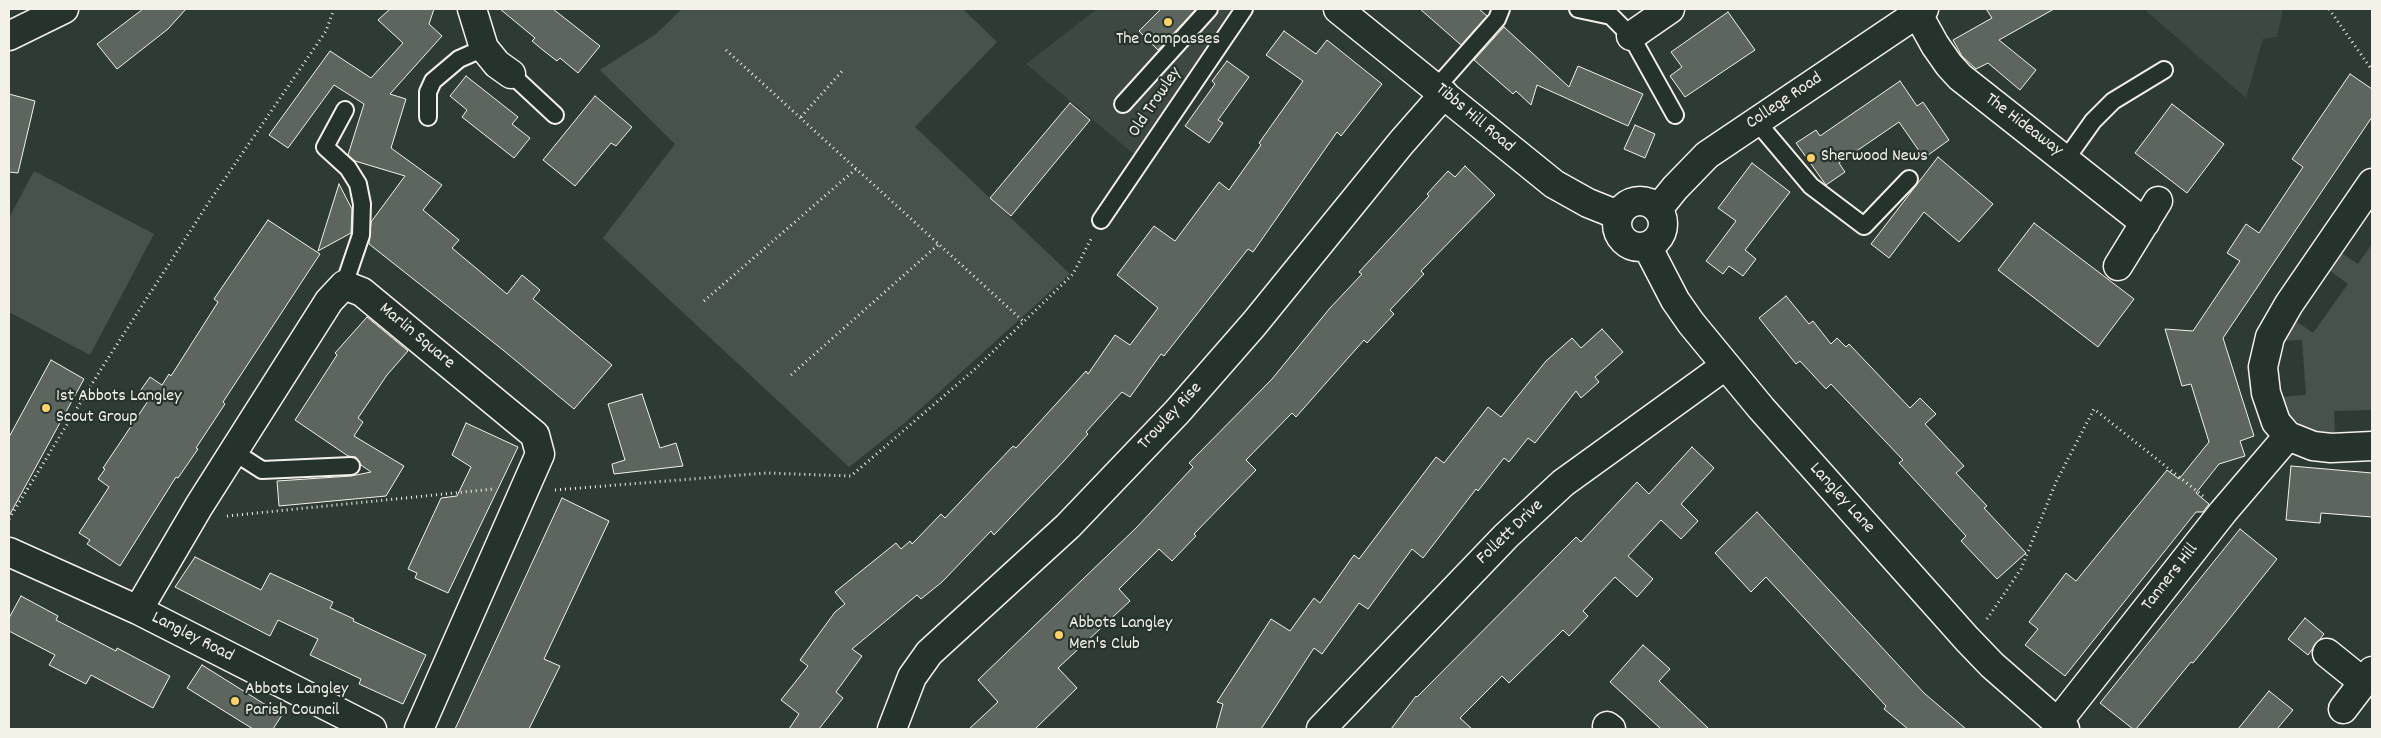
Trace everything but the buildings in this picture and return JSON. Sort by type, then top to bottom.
[{"type":"street","points":[[9,36],[64,9]]},
{"type":"street","points":[[472,9],[484,48],[497,64],[511,74]]},
{"type":"street","name":"Tibbs Hill Road","points":[[1338,9],[1554,184],[1588,204],[1618,214]]},
{"type":"street","points":[[1631,36],[1670,9]]},
{"type":"street","name":"College Road","points":[[1658,209],[1675,188],[1707,156],[1919,10]]},
{"type":"street","name":"The Hideaway","points":[[1919,10],[1935,45],[1960,77],[2027,132],[2066,159],[2152,212],[2118,266]]},
{"type":"street","name":"Trowley Rise","points":[[892,729],[912,677],[929,654],[1068,526],[1177,412],[1254,324],[1401,143],[1440,91]]},
{"type":"street","points":[[2372,183],[2289,304],[2270,337],[2263,367],[2266,393],[2276,422],[2288,436],[2313,446],[2331,448],[2372,446]]},
{"type":"street","points":[[1636,200],[1652,204],[1662,216],[1662,231],[1653,243],[1647,246],[1632,246],[1625,242],[1617,229],[1618,214],[1629,203],[1636,200]]},
{"type":"street","name":"Langley Lane","points":[[1647,246],[1675,300],[1725,366],[1967,639],[1992,665],[2061,726]]},
{"type":"street","points":[[138,610],[199,506],[330,301],[344,285]]},
{"type":"street","name":"Marlin Square","points":[[344,285],[362,292],[536,435],[540,454],[419,729]]},
{"type":"street","name":"Follett Drive","points":[[1321,729],[1506,536],[1563,483],[1725,366]]},
{"type":"street","name":"Tanners Hill","points":[[2061,726],[2223,512],[2288,436]]},
{"type":"street","name":"Langley Road","points":[[9,552],[138,610],[372,729]]},
{"type":"street","points":[[2327,653],[2367,677],[2343,708]]},
{"type":"lane","points":[[1123,104],[1209,9]]},
{"type":"lane","name":"Old Trowley","points":[[1101,220],[1244,9]]},
{"type":"lane","points":[[1440,91],[1497,19],[1501,9]]},
{"type":"lane","points":[[1578,9],[1611,16],[1631,36],[1675,115]]},
{"type":"lane","points":[[428,117],[428,92],[433,81],[459,59],[484,48]]},
{"type":"lane","points":[[2066,159],[2093,121],[2113,101],[2164,70]]},
{"type":"lane","points":[[511,74],[555,115]]},
{"type":"lane","points":[[344,285],[361,235],[362,204],[358,184],[348,168],[325,147],[345,110]]},
{"type":"lane","points":[[1757,122],[1811,186],[1864,226],[1909,178]]},
{"type":"lane","points":[[234,452],[262,470],[351,466]]},
{"type":"path","points":[[9,519],[103,366],[211,199],[326,30],[334,9]]},
{"type":"path","points":[[2329,9],[2372,70]]},
{"type":"path","points":[[726,50],[858,168],[1024,322]]},
{"type":"path","points":[[801,117],[843,70]]},
{"type":"path","points":[[704,300],[858,168]]},
{"type":"path","points":[[199,506],[215,517],[503,488],[524,493],[766,473],[851,476],[974,370],[1073,274],[1101,220]]},
{"type":"path","points":[[791,375],[939,244]]},
{"type":"path","points":[[1967,639],[2000,602],[2021,570],[2056,482],[2094,409],[2223,512]]},
{"type":"shaded area","points":[[682,9],[963,9],[997,42],[915,127],[1070,274],[907,421],[849,467],[603,238],[675,144],[600,70],[656,34]]},
{"type":"shaded area","points":[[1097,9],[1236,9],[1135,155],[1026,64]]},
{"type":"shaded area","points":[[2144,9],[2283,9],[2277,37],[2263,39],[2246,98]]},
{"type":"shaded area","points":[[34,171],[154,234],[90,355],[9,312],[9,218]]},
{"type":"shaded area","points":[[2372,244],[2372,410],[2334,411],[2335,436],[2320,433],[2301,425],[2289,415],[2280,397],[2306,395],[2302,340],[2277,341],[2290,317],[2313,333],[2348,284],[2325,267],[2337,250],[2358,264]]},
{"type":"place","name":"The Compasses","points":[[1168,22]]},
{"type":"place","name":"Sherwood News","points":[[1811,158]]},
{"type":"place","name":"1st Abbots Langley Scout Group","points":[[46,408]]},
{"type":"place","name":"Abbots Langley Men's Club","points":[[1059,635]]},
{"type":"place","name":"Abbots Langley Parish Council","points":[[235,701]]}]
